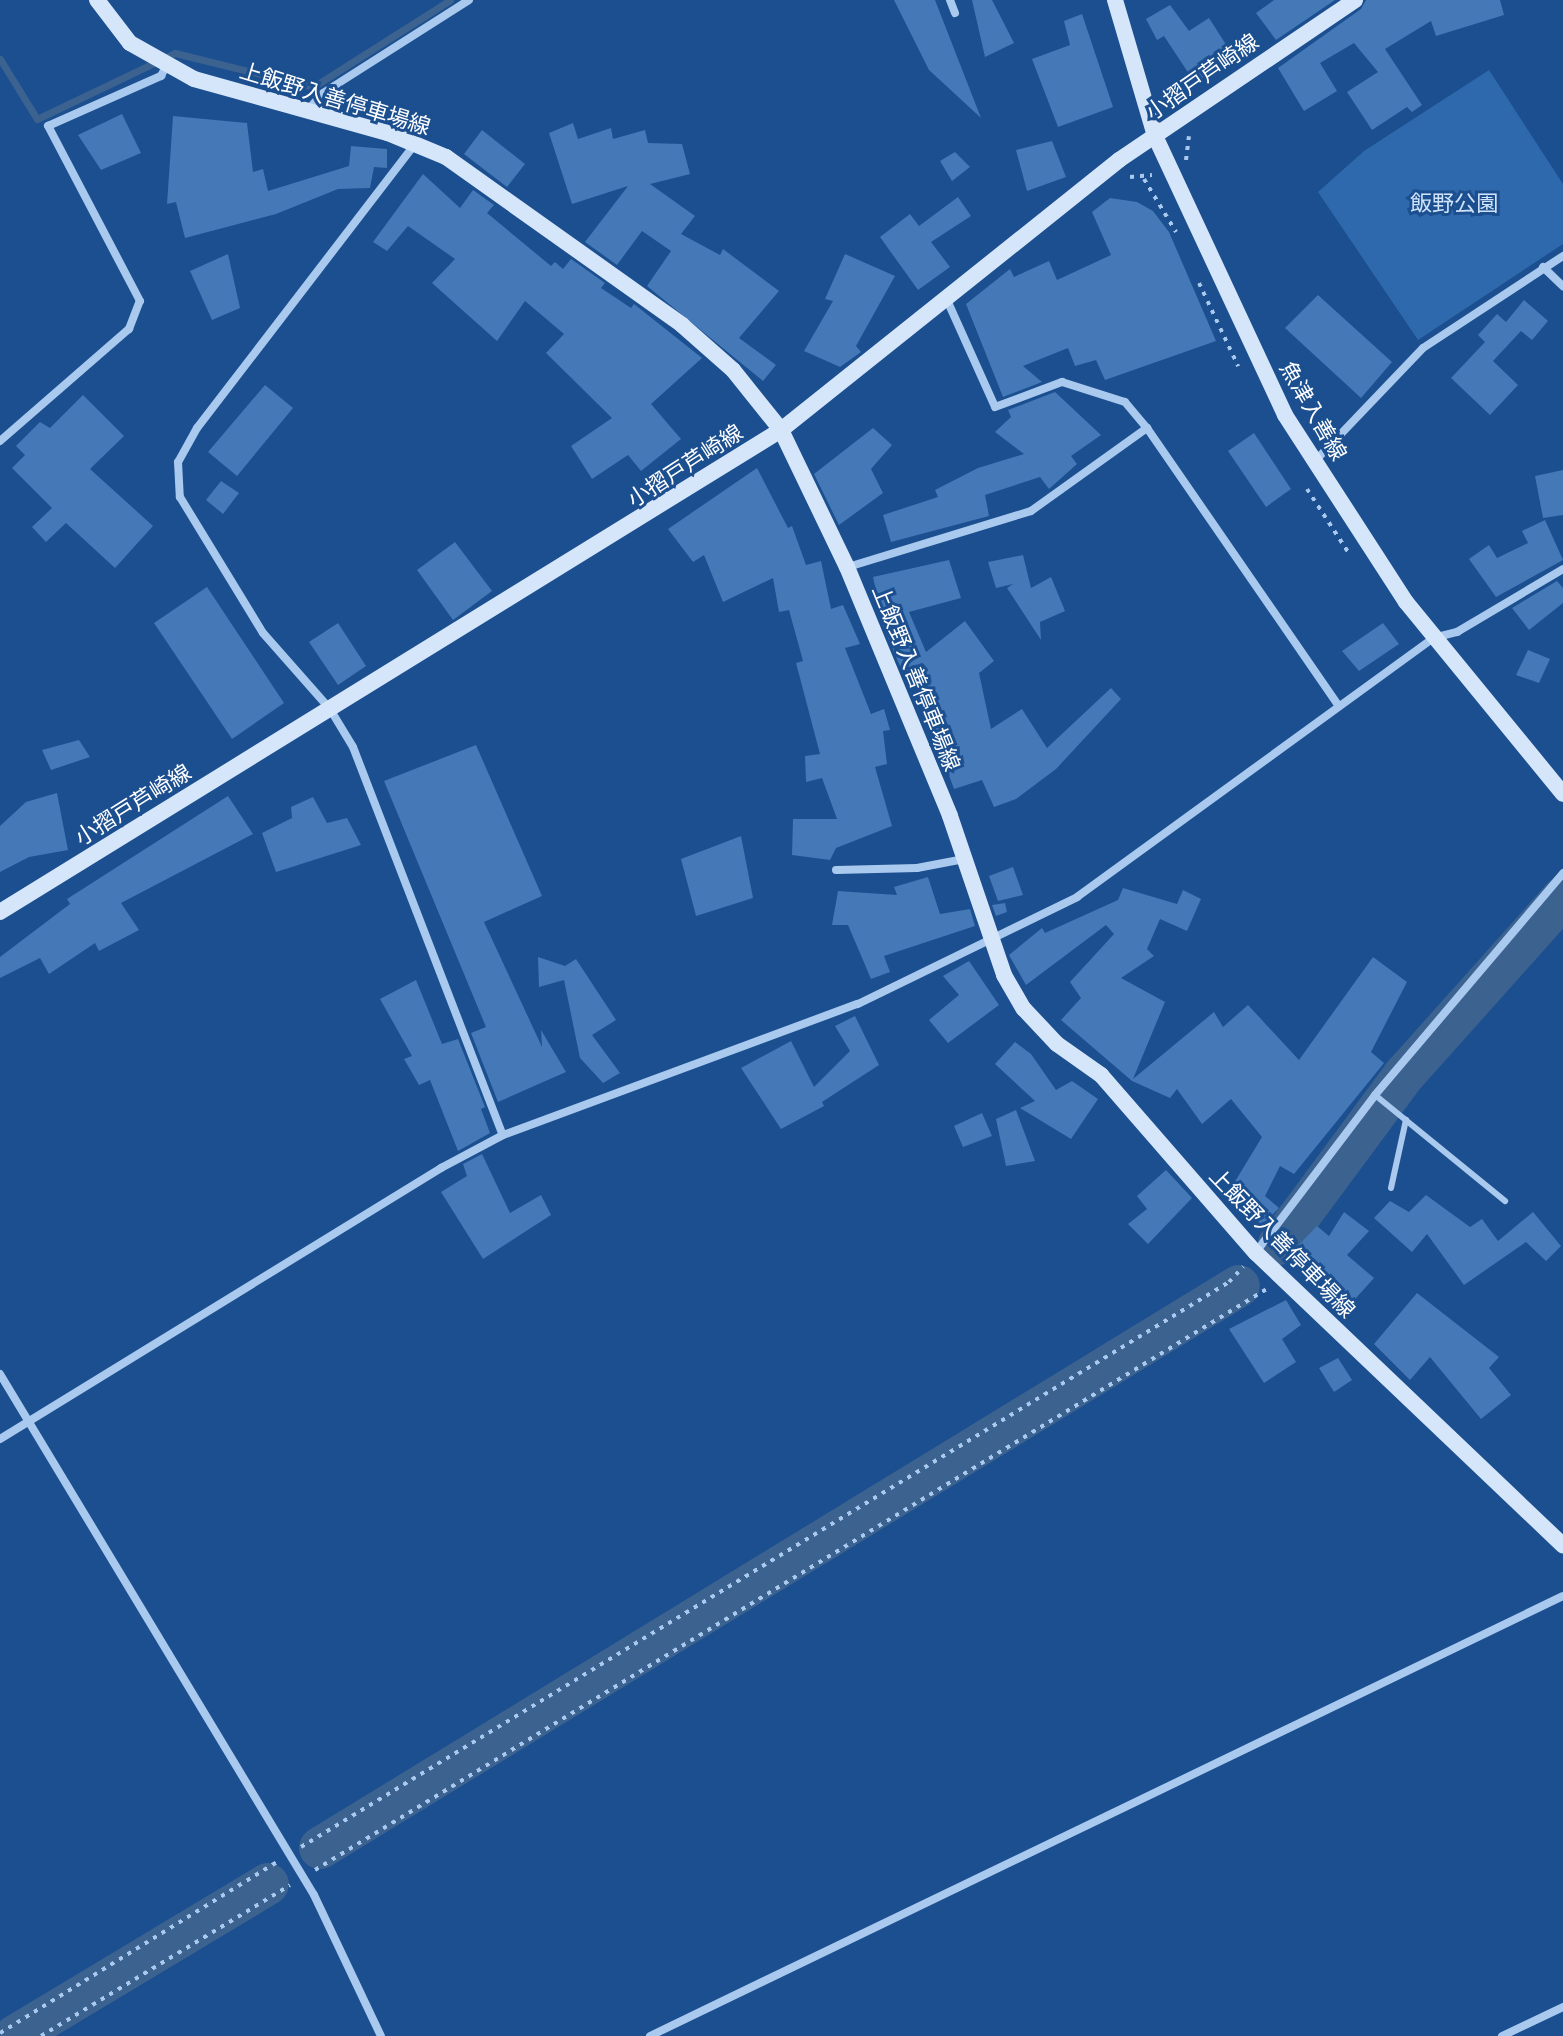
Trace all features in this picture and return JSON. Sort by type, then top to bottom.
[{"type":"main road","name":"上飯野入善停車場線","points":[[97,0],[130,43],[166,66],[415,144],[467,170],[682,325],[733,370],[781,430],[847,567],[965,859],[993,940],[1024,1009],[1057,1044],[1101,1075],[1283,1280],[1563,1545]]},
{"type":"main road","name":"魚津入善線","points":[[1115,0],[1155,136],[1285,415],[1433,638],[1560,787]]},
{"type":"main road","name":"小摺戸芦崎線","points":[[0,912],[781,430],[1155,136],[1355,0]]},
{"type":"street","points":[[305,112],[323,93],[469,0]]},
{"type":"street","points":[[950,0],[955,13]]},
{"type":"street","points":[[0,441],[129,329],[140,301],[48,126],[161,76],[166,66]]},
{"type":"street","points":[[415,144],[197,428],[178,462],[180,497],[208,550],[263,633],[330,709],[353,747],[503,1135]]},
{"type":"street","points":[[1315,461],[1423,348],[1563,256]]},
{"type":"street","points":[[1543,267],[1563,286]]},
{"type":"street","points":[[947,300],[995,407],[1062,382],[1125,402],[1147,428],[1339,706]]},
{"type":"street","points":[[847,567],[1031,511],[1147,428]]},
{"type":"street","points":[[0,1439],[441,1168],[503,1135],[858,1004],[1077,897],[1433,638],[1457,632],[1563,569]]},
{"type":"street","points":[[836,870],[917,868],[965,859]]},
{"type":"street","points":[[1256,1253],[1375,1095],[1563,873]]},
{"type":"street","points":[[0,1374],[303,1877],[381,2036]]},
{"type":"street","points":[[650,2036],[1563,1596]]},
{"type":"street","points":[[1502,2036],[1562,2011]]},
{"type":"lane","points":[[1375,1095],[1505,1201]]},
{"type":"lane","points":[[1391,1188],[1406,1120]]},
{"type":"path","points":[[0,2033],[187,1922],[289,1854],[1229,1282],[1256,1253]]},
{"type":"path","points":[[41,2036],[1283,1280]]},
{"type":"green space","name":"飯野公園","points":[[1489,70],[1563,184],[1563,244],[1418,340],[1318,192],[1364,151]]},
{"type":"building","points":[[894,0],[935,0],[981,118],[929,70]]},
{"type":"building","points":[[972,0],[992,0],[1014,43],[985,57]]},
{"type":"building","points":[[1274,0],[1335,0],[1276,40],[1256,13]]},
{"type":"building","points":[[1366,0],[1500,0],[1504,15],[1436,36],[1431,21],[1385,49],[1422,105],[1412,112],[1407,107],[1372,130],[1347,92],[1378,72],[1354,43],[1320,63],[1337,91],[1304,111],[1278,68],[1361,9]]},
{"type":"building","points":[[1170,5],[1189,31],[1209,18],[1234,57],[1195,83],[1164,36],[1157,40],[1146,19]]},
{"type":"building","points":[[1082,14],[1113,107],[1058,127],[1032,59],[1070,45],[1064,21]]},
{"type":"building","points":[[122,114],[141,153],[101,170],[78,135]]},
{"type":"building","points":[[173,116],[247,123],[253,172],[263,169],[268,191],[349,166],[351,146],[387,149],[387,168],[374,167],[370,188],[338,189],[276,214],[185,238],[176,202],[167,204]]},
{"type":"building","points":[[573,123],[578,139],[611,128],[613,139],[645,130],[648,143],[682,144],[690,174],[650,184],[695,216],[681,234],[720,255],[723,249],[779,291],[739,338],[776,365],[763,381],[647,286],[671,251],[642,231],[617,265],[585,242],[628,186],[572,204],[549,133]]},
{"type":"building","points":[[482,130],[525,164],[507,187],[464,154]]},
{"type":"building","points":[[1052,141],[1066,177],[1027,191],[1016,150]]},
{"type":"building","points":[[955,152],[970,167],[952,181],[940,161]]},
{"type":"building","points":[[423,174],[460,208],[473,190],[494,205],[487,213],[551,266],[555,262],[563,269],[571,259],[605,283],[601,288],[631,308],[634,304],[702,358],[651,404],[681,439],[641,471],[628,455],[592,479],[571,446],[612,418],[546,353],[564,334],[525,301],[497,341],[432,283],[455,259],[408,226],[387,251],[373,242]]},
{"type":"building","points":[[958,197],[971,216],[931,242],[950,267],[918,290],[880,237],[910,214],[919,226]]},
{"type":"building","points":[[1110,198],[1137,202],[1153,211],[1169,232],[1216,341],[1105,380],[1096,360],[1075,366],[1068,348],[1023,366],[1042,382],[1003,397],[966,304],[1010,269],[1014,277],[1049,261],[1057,280],[1111,255],[1092,212]]},
{"type":"building","points":[[228,254],[240,308],[212,320],[190,271]]},
{"type":"building","points":[[845,254],[895,276],[856,346],[861,352],[840,367],[804,351],[833,301],[825,299]]},
{"type":"building","points":[[1318,295],[1392,362],[1361,398],[1285,328]]},
{"type":"building","points":[[1524,300],[1548,321],[1532,340],[1521,331],[1493,361],[1518,385],[1490,415],[1451,378],[1485,342],[1478,335],[1497,314],[1506,322]]},
{"type":"building","points":[[265,385],[293,408],[237,476],[208,452]]},
{"type":"building","points":[[1055,392],[1101,435],[1071,456],[1077,464],[1049,489],[1040,477],[985,495],[989,516],[891,542],[883,515],[938,497],[935,490],[978,468],[1024,454],[995,432],[1011,417],[1008,410]]},
{"type":"building","points":[[83,395],[124,436],[90,469],[153,526],[115,568],[66,523],[46,542],[32,527],[52,508],[12,468],[25,455],[16,446],[40,422],[50,428]]},
{"type":"building","points":[[873,428],[892,445],[871,469],[883,493],[839,525],[814,474]]},
{"type":"building","points":[[1254,433],[1291,489],[1266,507],[1228,451]]},
{"type":"building","points":[[757,468],[788,528],[792,526],[806,565],[821,561],[831,609],[843,605],[860,644],[845,648],[871,714],[884,709],[890,730],[883,731],[887,764],[875,767],[892,826],[836,848],[830,860],[792,855],[793,819],[837,819],[822,778],[806,782],[805,756],[820,754],[796,663],[803,661],[789,610],[779,612],[773,578],[723,602],[704,555],[693,562],[668,529]]},
{"type":"building","points":[[1563,470],[1563,515],[1543,518],[1535,476]]},
{"type":"building","points":[[221,481],[239,493],[223,514],[206,500]]},
{"type":"building","points":[[1545,520],[1563,560],[1496,597],[1469,559],[1489,545],[1497,558],[1528,543],[1522,531]]},
{"type":"building","points":[[455,542],[492,591],[453,620],[417,570]]},
{"type":"building","points":[[1023,555],[1031,588],[1051,577],[1065,611],[1040,622],[1041,640],[1007,588],[1013,584],[996,588],[988,562]]},
{"type":"building","points":[[949,560],[961,598],[909,612],[926,652],[965,621],[994,661],[979,673],[991,729],[1022,709],[1047,748],[1111,688],[1121,699],[1056,769],[1016,799],[994,807],[982,780],[954,789],[914,681],[908,685],[884,628],[873,577]]},
{"type":"building","points":[[1557,581],[1563,588],[1563,603],[1529,630],[1512,608]]},
{"type":"building","points":[[207,587],[284,703],[232,739],[154,623]]},
{"type":"building","points":[[338,623],[366,666],[338,685],[309,642]]},
{"type":"building","points":[[1383,623],[1399,644],[1359,671],[1342,651]]},
{"type":"building","points":[[1528,650],[1550,659],[1539,683],[1516,675]]},
{"type":"building","points":[[79,740],[90,757],[51,770],[42,750]]},
{"type":"building","points":[[476,745],[542,896],[484,922],[542,1047],[541,1030],[566,1072],[498,1102],[471,1033],[486,1027],[384,781]]},
{"type":"building","points":[[57,793],[68,850],[29,857],[0,872],[0,826],[26,802]]},
{"type":"building","points":[[228,796],[253,834],[121,903],[139,930],[99,951],[95,943],[49,974],[40,958],[0,978],[0,957],[70,904],[67,899]]},
{"type":"building","points":[[313,797],[327,823],[347,818],[361,845],[276,872],[262,833],[292,818],[291,807]]},
{"type":"building","points":[[741,836],[753,898],[696,916],[681,859]]},
{"type":"building","points":[[1013,867],[1023,895],[998,901],[989,876]]},
{"type":"building","points":[[928,877],[940,914],[970,909],[975,926],[884,956],[890,972],[871,979],[848,925],[832,925],[838,891],[897,895],[894,887]]},
{"type":"building","points":[[1123,888],[1177,904],[1183,890],[1201,899],[1187,931],[1160,919],[1147,949],[1154,956],[1121,978],[1165,1002],[1133,1079],[1214,1012],[1223,1027],[1248,1005],[1299,1060],[1373,957],[1407,982],[1371,1052],[1384,1063],[1294,1174],[1280,1166],[1265,1196],[1279,1208],[1262,1225],[1228,1193],[1262,1137],[1231,1099],[1202,1124],[1177,1089],[1170,1098],[1132,1081],[1061,1020],[1081,998],[1070,982],[1114,934],[1106,925],[1026,985],[1009,955],[1042,928],[1045,933],[1118,900]]},
{"type":"building","points":[[1005,903],[1007,912],[996,916],[992,905]]},
{"type":"building","points":[[538,957],[565,966],[576,959],[616,1020],[592,1035],[620,1073],[603,1083],[580,1058],[564,980],[539,987]]},
{"type":"building","points":[[969,961],[999,1005],[948,1043],[929,1020],[959,995],[943,976]]},
{"type":"building","points":[[416,980],[442,1044],[458,1039],[485,1107],[481,1109],[490,1133],[458,1151],[430,1080],[419,1085],[404,1059],[412,1056],[380,999]]},
{"type":"building","points":[[855,1016],[879,1065],[822,1102],[824,1106],[781,1129],[741,1068],[791,1041],[814,1087],[850,1051],[835,1026]]},
{"type":"building","points":[[1015,1042],[1031,1054],[1056,1090],[1072,1081],[1098,1099],[1071,1139],[1020,1108],[1035,1101],[995,1064]]},
{"type":"building","points":[[1016,1110],[1035,1161],[1006,1166],[996,1119]]},
{"type":"building","points":[[982,1113],[992,1136],[963,1147],[954,1126]]},
{"type":"building","points":[[482,1154],[510,1213],[541,1195],[551,1215],[483,1259],[441,1192],[467,1176],[463,1164]]},
{"type":"building","points":[[1166,1170],[1192,1198],[1148,1244],[1128,1224],[1147,1209],[1137,1196]]},
{"type":"building","points":[[1426,1195],[1470,1227],[1482,1219],[1498,1241],[1533,1212],[1561,1246],[1546,1261],[1526,1242],[1464,1285],[1427,1234],[1412,1252],[1374,1218],[1390,1201],[1409,1212]]},
{"type":"building","points":[[1344,1212],[1369,1231],[1347,1255],[1374,1278],[1348,1307],[1295,1249],[1317,1226],[1329,1236]]},
{"type":"building","points":[[1417,1293],[1499,1357],[1489,1368],[1511,1395],[1481,1419],[1430,1357],[1410,1380],[1374,1344]]},
{"type":"building","points":[[1286,1300],[1301,1325],[1282,1339],[1296,1362],[1264,1383],[1229,1329]]},
{"type":"building","points":[[1338,1358],[1352,1380],[1334,1392],[1319,1368]]},
{"type":"waterway","points":[[0,59],[37,119],[175,53],[313,87],[450,0]]},
{"type":"waterway","points":[[1279,1244],[1405,1074],[1563,897]]},
{"type":"waterway","points":[[320,1848],[1239,1286]]},
{"type":"waterway","points":[[15,2036],[268,1884]]}]
